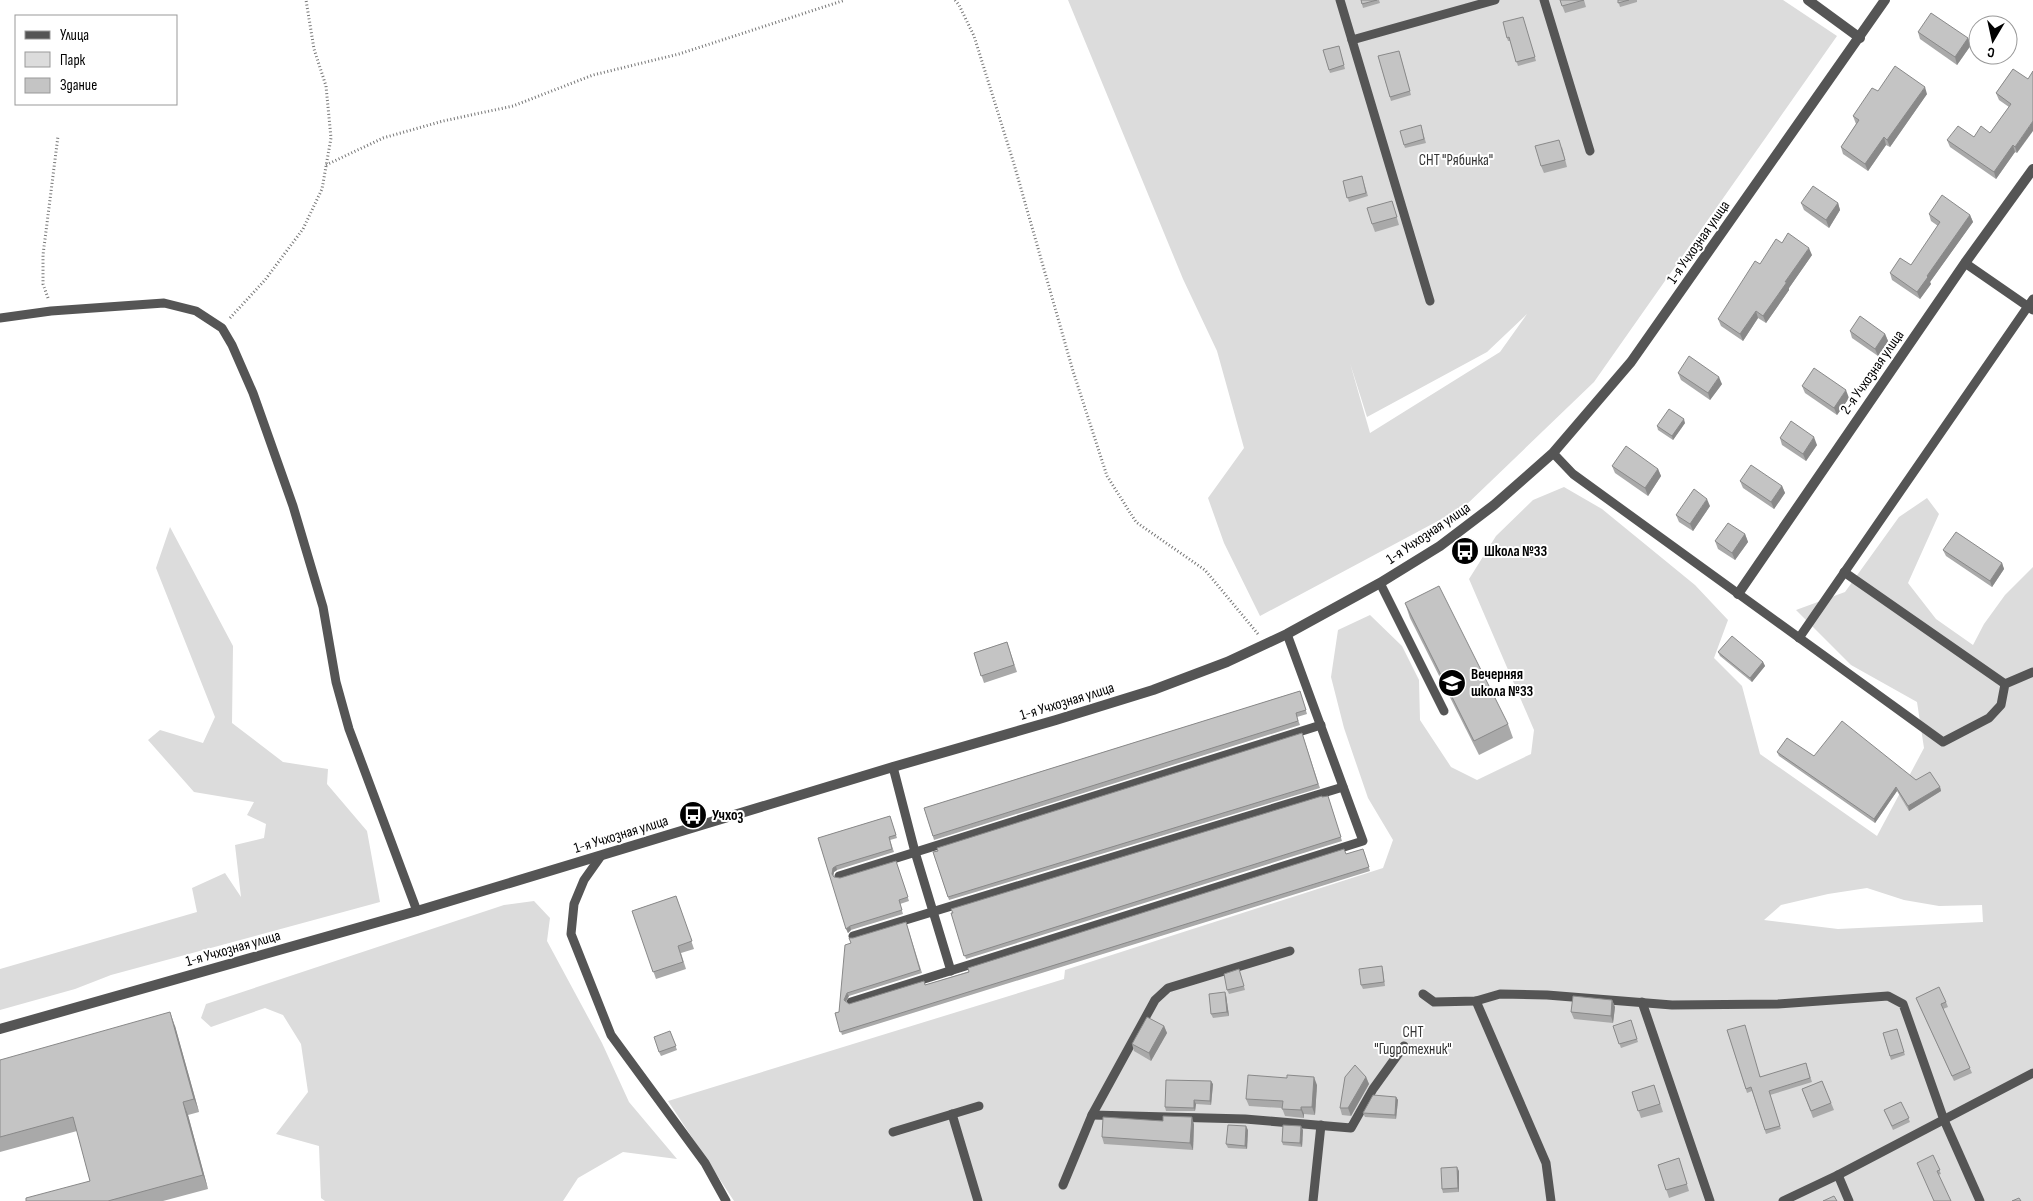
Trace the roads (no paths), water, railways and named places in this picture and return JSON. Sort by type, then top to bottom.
[{"type":"street","points":[[1808,0],[1860,38]]},
{"type":"street","name":"1-я Учхозная улица","points":[[0,1029],[417,911],[893,767],[1056,720],[1153,690],[1227,662],[1287,634],[1380,583],[1455,534],[1494,505],[1553,453],[1631,362],[1885,0]]},
{"type":"street","name":"2-я Учхозная улица","points":[[1738,594],[1965,263],[2033,170]]},
{"type":"lane","points":[[1340,0],[1430,301]]},
{"type":"lane","points":[[1352,40],[1494,0]]},
{"type":"lane","points":[[1544,0],[1590,151]]},
{"type":"lane","points":[[1799,638],[2031,305],[1965,263]]},
{"type":"lane","points":[[0,318],[51,311],[164,303],[196,311],[222,328],[253,393],[293,506],[323,607],[336,682],[349,729],[417,911]]},
{"type":"lane","points":[[1553,453],[1573,474],[1943,742],[1989,718],[2001,705],[2005,684]]},
{"type":"lane","points":[[1844,572],[2005,684]]},
{"type":"lane","points":[[1380,583],[1444,711]]},
{"type":"lane","points":[[851,1002],[1363,840],[1287,634]]},
{"type":"lane","points":[[2005,684],[2033,672]]},
{"type":"lane","points":[[839,876],[1320,725]]},
{"type":"lane","points":[[893,767],[915,852],[951,971]]},
{"type":"lane","points":[[853,936],[1343,787]]},
{"type":"lane","points":[[601,856],[584,880],[574,904],[571,934],[611,1035],[705,1163],[726,1201]]},
{"type":"lane","points":[[1063,1185],[1092,1115],[1155,1000],[1168,988],[1290,950]]},
{"type":"lane","points":[[1423,994],[1434,1002],[1476,1001],[1500,994],[1547,994],[1672,1004],[1778,1004],[1888,996],[1903,1004],[1944,1120],[1980,1201]]},
{"type":"lane","points":[[1476,1001],[1546,1163],[1551,1201]]},
{"type":"lane","points":[[1642,1002],[1710,1201]]},
{"type":"lane","points":[[1092,1115],[1245,1119],[1351,1128],[1373,1089],[1404,1046]]},
{"type":"lane","points":[[1783,1201],[1838,1175],[2033,1073]]},
{"type":"lane","points":[[893,1132],[979,1106]]},
{"type":"lane","points":[[952,1114],[978,1201]]},
{"type":"lane","points":[[1313,1201],[1321,1125]]},
{"type":"lane","points":[[1838,1175],[1849,1201]]},
{"type":"place","name":"Школа №33","points":[[1465,551]]},
{"type":"place","name":"Вечерняя школа №33","points":[[1452,683]]},
{"type":"place","name":"Учхоз","points":[[693,815]]},
{"type":"park label","name":"СНТ \"Рябинка\"","points":[[1456,160]]},
{"type":"park label","name":"СНТ \"Гидротехник\"","points":[[1413,1040]]}]
